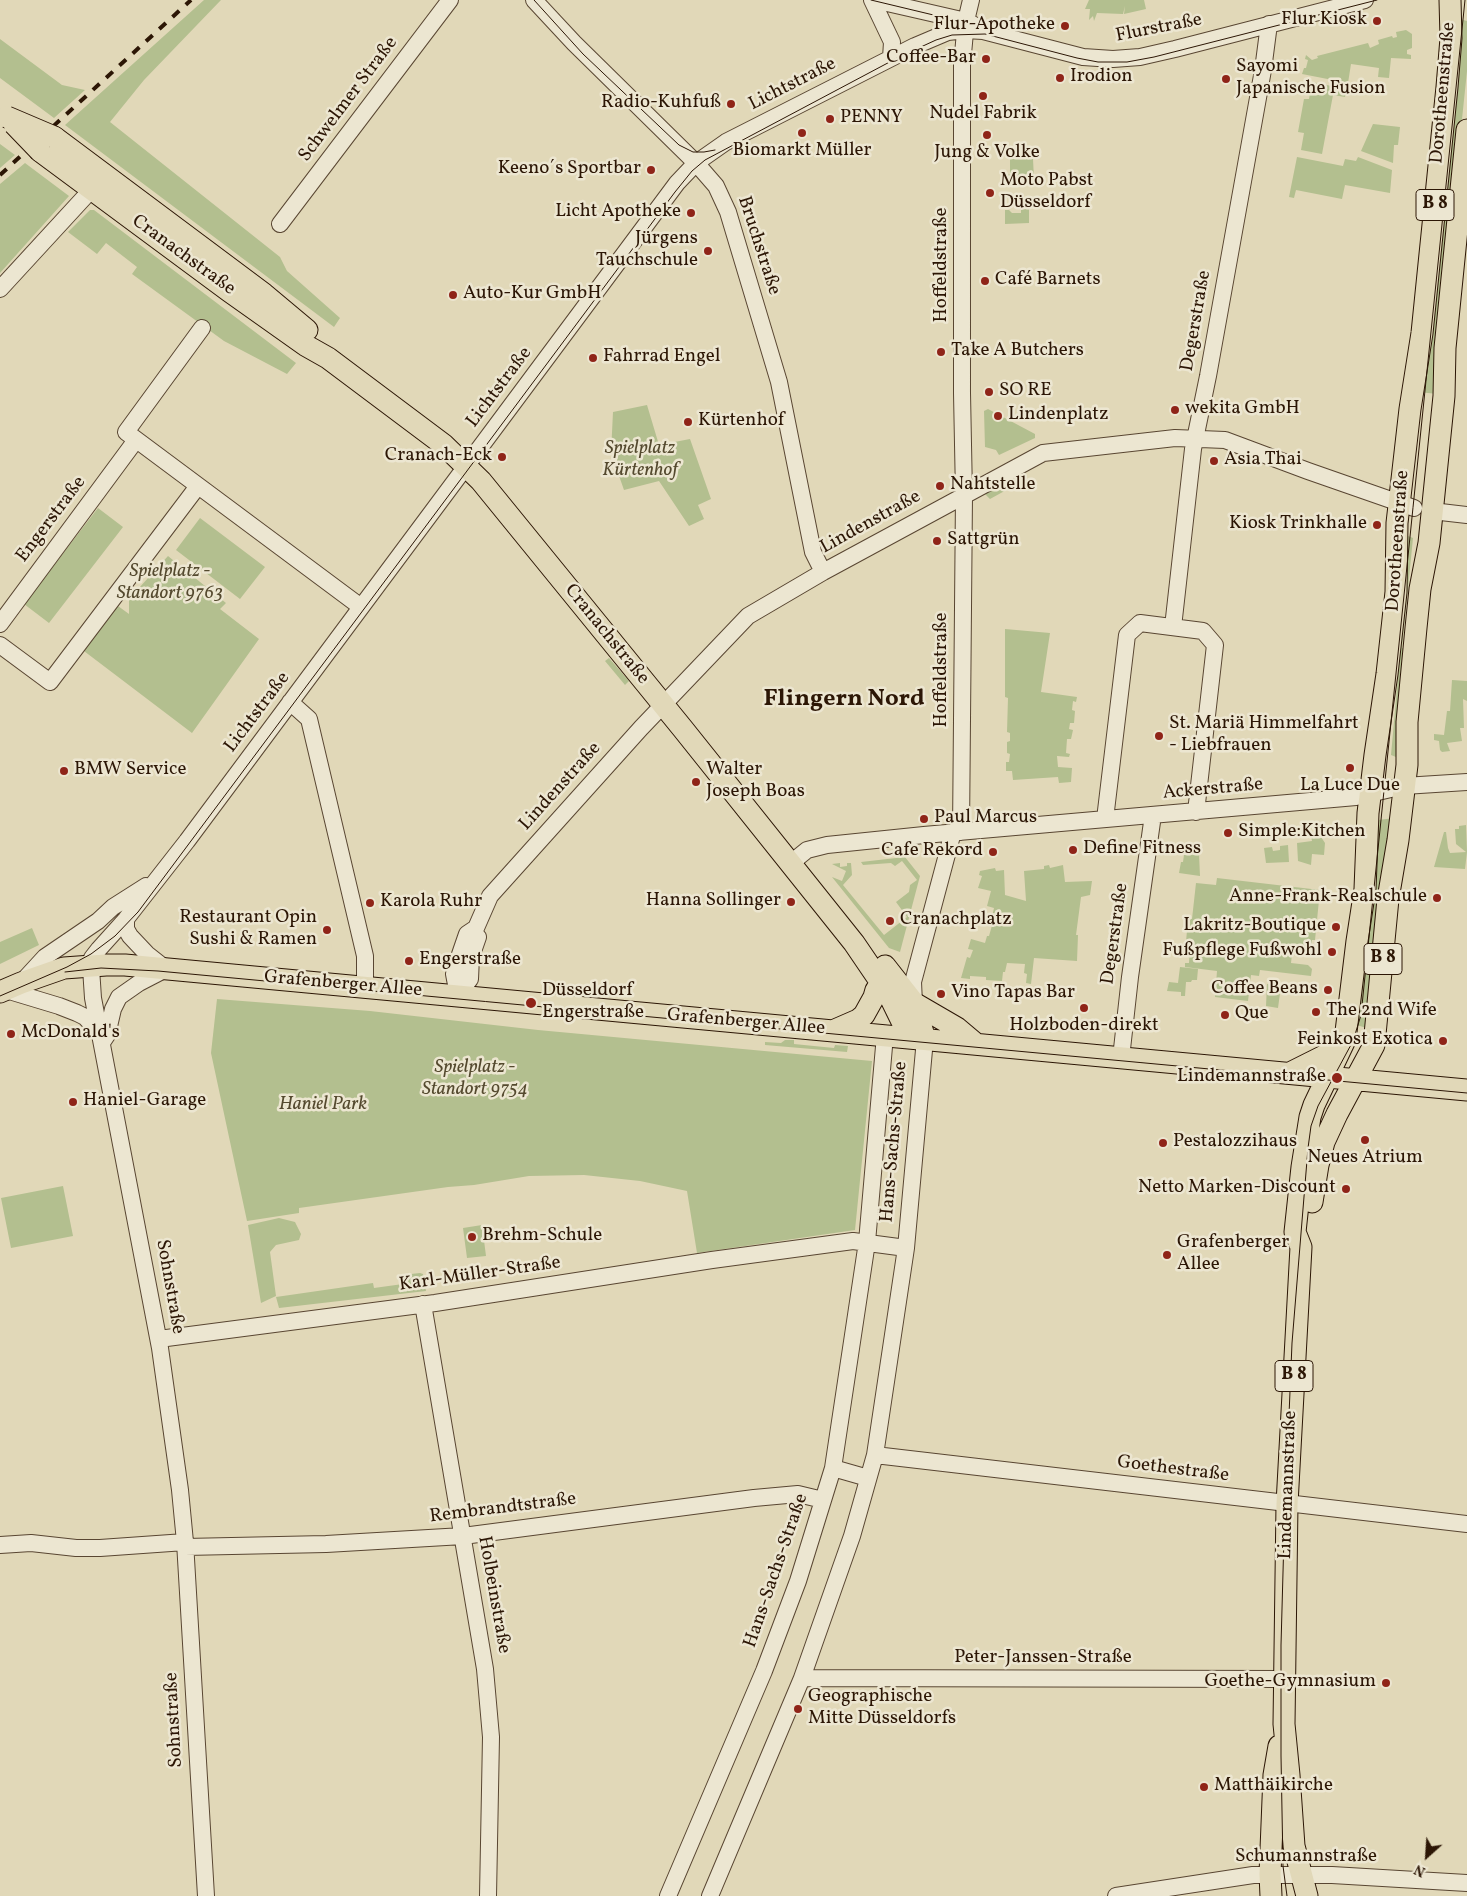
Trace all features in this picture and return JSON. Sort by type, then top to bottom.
[{"type":"main road","name":"Dorotheenstraße","points":[[1356,1079],[1374,1045],[1389,890],[1398,840],[1407,765],[1407,722],[1415,637],[1408,624],[1419,517],[1415,507],[1410,408],[1422,333],[1447,87],[1451,38],[1450,0]]},
{"type":"main road","name":"Cranachstraße","points":[[4,114],[47,144],[282,329],[328,358],[444,445],[486,487],[854,943],[874,981],[886,1018],[885,1036]]},
{"type":"main road","points":[[4,114],[47,142],[87,176]]},
{"type":"main road","name":"Dorotheenstraße","points":[[1328,1077],[1345,1040],[1366,880],[1368,813],[1396,592],[1396,556],[1415,507],[1444,396],[1445,348],[1463,213],[1467,130]]},
{"type":"main road","name":"Cranachstraße","points":[[87,176],[214,257],[264,294],[313,335],[328,358]]},
{"type":"main road","points":[[1387,674],[1394,692],[1387,770],[1392,777],[1404,786]]},
{"type":"main road","name":"Cranachstraße","points":[[854,943],[881,961],[914,1003],[957,1028],[976,1044]]},
{"type":"main road","name":"Grafenberger Allee","points":[[9,988],[64,968],[125,965],[1467,1090]]},
{"type":"main road","name":"Cranachstraße","points":[[874,981],[888,993],[917,1039]]},
{"type":"main road","points":[[835,1030],[858,1020],[864,1015],[874,997],[874,981]]},
{"type":"main road","name":"Cranachstraße","points":[[914,1003],[917,1039]]},
{"type":"main road","points":[[1307,1131],[1306,1096],[1303,1088],[1289,1073],[1324,1056],[1345,1040]]},
{"type":"main road","name":"B 8","points":[[1345,1040],[1348,1063],[1356,1079]]},
{"type":"main road","points":[[1337,1114],[1370,1093],[1398,1083],[1382,1065],[1374,1045]]},
{"type":"main road","name":"B 8","points":[[1328,1077],[1336,1090],[1337,1114]]},
{"type":"main road","name":"Lindemannstraße","points":[[1302,1247],[1295,1232],[1307,1131],[1314,1105],[1328,1077]]},
{"type":"main road","name":"Lindemannstraße","points":[[1306,1896],[1294,1846],[1284,1724],[1286,1504],[1302,1247],[1309,1234],[1314,1187],[1321,1153],[1337,1114],[1356,1079]]},
{"type":"main road","name":"Lindemannstraße","points":[[1271,1896],[1270,1874],[1274,1774],[1284,1724]]},
{"type":"street","name":"Schwelmer Straße","points":[[280,224],[450,0]]},
{"type":"street","name":"Bruchstraße","points":[[534,0],[574,43],[696,163],[716,186],[728,212],[780,382],[813,552],[823,572]]},
{"type":"street","name":"Flurstraße","points":[[873,0],[1083,57],[1113,59],[1140,57],[1364,0]]},
{"type":"street","name":"Flurstraße","points":[[873,0],[892,42],[891,58]]},
{"type":"street","name":"Hoffeldstraße","points":[[914,1003],[913,982],[957,832],[964,495],[962,393],[962,65],[965,26],[971,0]]},
{"type":"street","name":"Degerstraße","points":[[1173,627],[1194,438],[1263,70],[1269,24]]},
{"type":"street","name":"Lichtstraße","points":[[156,879],[188,841],[677,183],[696,163],[726,142],[929,39],[965,26]]},
{"type":"street","points":[[0,289],[78,207],[87,176]]},
{"type":"street","points":[[202,328],[126,432],[361,607]]},
{"type":"street","name":"Lindenstraße","points":[[458,995],[454,974],[467,934],[476,928],[490,896],[663,704],[748,616],[823,572],[1049,451],[1152,440],[1194,438],[1225,440],[1415,507],[1467,516]]},
{"type":"street","name":"Engerstraße","points":[[0,624],[136,440]]},
{"type":"street","points":[[0,644],[50,682],[198,486]]},
{"type":"street","points":[[1105,819],[1127,635],[1140,623],[1203,631],[1215,645],[1196,812]]},
{"type":"street","points":[[290,702],[309,719],[366,956],[365,987]]},
{"type":"street","name":"Ackerstraße","points":[[957,832],[1356,797],[1404,786],[1467,782]]},
{"type":"street","name":"Degerstraße","points":[[1121,1058],[1130,977],[1154,815]]},
{"type":"street","points":[[791,863],[807,850],[827,845],[957,832]]},
{"type":"street","points":[[91,966],[92,958],[126,919],[156,879]]},
{"type":"street","points":[[126,919],[126,929],[130,936],[147,954],[166,969],[139,983],[119,997],[113,1009],[107,1035],[102,1038],[85,1017],[9,988],[45,957],[156,879]]},
{"type":"street","name":"Sohnstraße","points":[[91,966],[93,998],[159,1339],[180,1490],[206,1896]]},
{"type":"street","name":"Hans-Sachs-Straße","points":[[668,1896],[764,1671],[798,1581],[833,1468],[866,1242],[885,1036]]},
{"type":"street","name":"Hans-Sachs-Straße","points":[[711,1896],[802,1678],[852,1536],[875,1455],[906,1248],[917,1039]]},
{"type":"street","name":"Karl-Müller-Straße","points":[[159,1339],[423,1304],[712,1260],[853,1241],[866,1242]]},
{"type":"street","name":"Hans-Sachs-Straße","points":[[866,1242],[906,1248]]},
{"type":"street","name":"Holbeinstraße","points":[[423,1304],[485,1669],[491,1736],[488,1896]]},
{"type":"street","name":"Goethestraße","points":[[875,1455],[1467,1524]]},
{"type":"street","points":[[833,1468],[868,1478]]},
{"type":"street","name":"Rembrandtstraße","points":[[185,1545],[355,1542],[463,1536],[754,1498],[798,1494],[823,1500]]},
{"type":"street","points":[[0,1545],[31,1543],[76,1548],[185,1545]]},
{"type":"street","name":"Peter-Janssen-Straße","points":[[802,1678],[1284,1679]]},
{"type":"street","name":"Schumannstraße","points":[[1116,1896],[1239,1876],[1270,1874],[1467,1883]]},
{"type":"green space","points":[[204,0],[221,0],[144,80],[110,122],[280,257],[287,271],[340,318],[334,327],[65,125]]},
{"type":"green space","points":[[1089,0],[1144,0],[1146,9],[1124,14],[1125,6],[1123,14],[1097,13],[1094,21],[1093,16],[1089,20],[1090,9],[1085,9]]},
{"type":"green space","points":[[1460,19],[1467,21],[1467,71],[1439,341],[1438,394],[1418,392]]},
{"type":"green space","points":[[1406,30],[1412,34],[1412,48],[1407,50],[1407,54],[1411,55],[1411,59],[1391,58],[1389,78],[1378,77],[1379,68],[1351,64],[1348,83],[1302,74],[1308,60],[1305,59],[1306,55],[1312,60],[1318,58],[1317,56],[1368,43],[1370,48],[1379,44],[1378,40],[1392,36],[1393,38],[1397,37],[1396,32]]},
{"type":"green space","points":[[0,39],[62,85],[85,90],[54,118],[0,78]]},
{"type":"green space","points":[[1312,82],[1346,89],[1345,97],[1333,95],[1322,154],[1301,150],[1304,133],[1298,132],[1304,99],[1309,99]]},
{"type":"green space","points":[[1373,124],[1400,127],[1398,145],[1394,145],[1393,163],[1361,151]]},
{"type":"green space","points":[[0,144],[15,155],[0,168]]},
{"type":"green space","points":[[1297,157],[1343,166],[1345,159],[1356,161],[1358,157],[1392,170],[1390,193],[1345,185],[1342,199],[1296,190],[1294,198],[1289,197]]},
{"type":"green space","points":[[1010,159],[1033,159],[1034,179],[1005,180],[1006,175],[1010,174]]},
{"type":"green space","points":[[25,163],[69,196],[0,273],[0,184]]},
{"type":"green space","points":[[1021,204],[1029,204],[1029,223],[1005,224],[1005,210],[1009,210],[1012,213],[1021,213]]},
{"type":"green space","points":[[90,210],[94,210],[296,363],[287,374],[224,341],[132,274],[137,267],[106,243],[97,254],[68,232]]},
{"type":"green space","name":"Spielplatz Kürtenhof","points":[[647,405],[659,445],[690,439],[711,499],[698,505],[704,519],[689,526],[659,481],[624,490],[611,453],[613,412]]},
{"type":"green space","points":[[988,409],[1035,434],[1035,438],[999,455],[996,450],[985,447],[984,411]]},
{"type":"green space","points":[[1017,474],[1021,482],[990,499],[983,492]]},
{"type":"green space","points":[[98,508],[123,527],[49,623],[24,604]]},
{"type":"green space","points":[[200,518],[265,567],[240,599],[176,550]]},
{"type":"green space","points":[[1408,536],[1413,538],[1402,648],[1408,650],[1396,757],[1391,755],[1398,677],[1393,675]]},
{"type":"green space","name":"Spielplatz - Standort 9763","points":[[168,556],[226,603],[220,609],[259,639],[192,733],[80,648],[118,606],[129,614],[129,599]]},
{"type":"green space","points":[[1005,629],[1050,633],[1041,692],[1077,697],[1076,702],[1073,701],[1072,710],[1075,711],[1074,723],[1070,723],[1069,729],[1073,730],[1071,739],[1067,739],[1066,753],[1070,754],[1069,757],[1057,756],[1058,767],[1072,768],[1071,782],[1059,783],[1058,777],[1013,780],[1012,771],[1006,771],[1006,762],[1009,762],[1010,754],[1007,753],[1007,742],[1010,741],[1010,733],[1007,732],[1008,698],[1005,697]]},
{"type":"green space","points":[[609,658],[629,681],[625,685],[605,661]]},
{"type":"green space","points":[[1452,680],[1467,681],[1467,701],[1463,699],[1464,728],[1460,728],[1462,741],[1447,743],[1450,751],[1442,752],[1439,741],[1434,740],[1434,734],[1444,735],[1447,711],[1450,711]]},
{"type":"green space","points":[[1395,818],[1367,1028],[1356,1025],[1378,820]]},
{"type":"green space","points":[[1466,825],[1467,852],[1465,869],[1434,867],[1444,832],[1446,832],[1450,853],[1466,852],[1456,844],[1455,829]]},
{"type":"green space","points":[[1311,836],[1321,837],[1325,843],[1324,855],[1312,854],[1311,865],[1298,861],[1297,843],[1312,841]]},
{"type":"green space","points":[[1288,845],[1289,862],[1266,863],[1264,848],[1272,847],[1273,851],[1280,850],[1280,846]]},
{"type":"green space","points":[[1199,854],[1200,876],[1179,873],[1184,855]]},
{"type":"green space","points":[[905,857],[920,876],[900,952],[889,948],[832,877],[842,881],[846,871],[832,864],[840,863],[840,867],[851,863],[852,875],[843,885],[884,935],[907,917],[896,902],[909,892],[910,885],[917,880],[902,861],[895,866],[891,863],[863,865],[861,862]]},
{"type":"green space","points":[[1049,865],[1050,868],[1063,865],[1065,882],[1092,881],[1090,895],[1081,897],[1076,935],[1078,935],[1077,961],[1034,958],[1031,984],[1026,983],[1025,964],[1007,963],[1002,981],[986,980],[986,977],[970,976],[970,979],[961,978],[967,957],[970,958],[973,950],[968,949],[971,939],[985,943],[993,922],[991,921],[994,908],[987,906],[991,891],[978,888],[982,876],[979,875],[980,871],[995,868],[996,871],[1004,870],[1005,895],[1026,901],[1024,871],[1044,869],[1044,866]]},
{"type":"green space","points":[[1217,878],[1320,890],[1315,940],[1312,940],[1311,948],[1297,946],[1296,954],[1292,954],[1291,963],[1308,965],[1312,969],[1311,976],[1260,970],[1259,976],[1251,975],[1248,1001],[1215,997],[1217,971],[1185,967],[1185,963],[1189,963],[1190,948],[1188,948],[1188,943],[1186,942],[1188,919],[1192,919],[1196,883],[1216,885]]},
{"type":"green space","points":[[32,928],[39,945],[0,964],[0,942]]},
{"type":"green space","points":[[1180,967],[1198,969],[1197,980],[1186,982],[1185,996],[1181,996],[1181,992],[1167,991],[1169,982],[1178,983]]},
{"type":"green space","points":[[1267,984],[1281,986],[1278,1008],[1266,1006]]},
{"type":"green space","name":"Haniel Park","points":[[217,999],[370,1011],[538,1030],[872,1061],[855,1230],[697,1253],[687,1191],[640,1181],[584,1175],[529,1176],[474,1185],[448,1187],[299,1208],[299,1213],[247,1221],[211,1053]]},
{"type":"green space","points":[[785,1040],[794,1040],[794,1044],[834,1048],[835,1045],[848,1046],[847,1052],[765,1045],[765,1042],[781,1043]]},
{"type":"green space","points":[[63,1186],[73,1236],[11,1248],[1,1198]]},
{"type":"green space","points":[[279,1218],[295,1222],[301,1234],[299,1240],[276,1245],[270,1252],[276,1296],[261,1303],[248,1225]]},
{"type":"green space","points":[[482,1225],[486,1256],[467,1258],[463,1228]]},
{"type":"green space","points":[[423,1274],[426,1291],[279,1308],[276,1297],[373,1283],[374,1288],[403,1284],[402,1275]]},
{"type":"tram line","points":[[534,0],[583,54],[679,145],[693,152],[715,150]]},
{"type":"tram line","points":[[871,0],[996,30]]},
{"type":"tram line","points":[[0,996],[67,967],[91,954],[115,936],[138,912],[675,192],[692,171],[705,160],[899,57],[936,40],[952,35],[985,34],[1077,58],[1098,62],[1127,62],[1154,57],[1377,0]]},
{"type":"tram line","points":[[1287,1896],[1283,1866],[1281,1756],[1281,1645],[1284,1536],[1292,1343],[1308,1148],[1311,1126],[1318,1106],[1353,1041],[1361,1015],[1465,0]]},
{"type":"tram line","points":[[65,972],[101,968],[158,971],[1467,1093]]},
{"type":"railway","points":[[0,175],[191,0]]},
{"type":"place","name":"Flur Kiosk","points":[[1377,21]]},
{"type":"place","name":"Flur-Apotheke","points":[[1065,26]]},
{"type":"place","name":"Coffee-Bar","points":[[986,59]]},
{"type":"place","name":"Irodion","points":[[1060,78]]},
{"type":"place","name":"Sayomi Japanische Fusion","points":[[1226,79]]},
{"type":"place","name":"Nudel Fabrik","points":[[983,96]]},
{"type":"place","name":"Radio-Kuhfuß","points":[[731,104]]},
{"type":"place","name":"PENNY","points":[[830,119]]},
{"type":"place","name":"Biomarkt Müller","points":[[802,133]]},
{"type":"place","name":"Jung & Volke","points":[[987,135]]},
{"type":"place","name":"Keeno´s Sportbar","points":[[651,170]]},
{"type":"place","name":"Moto Pabst Düsseldorf","points":[[990,193]]},
{"type":"place","name":"Licht Apotheke","points":[[691,213]]},
{"type":"place","name":"Jürgens Tauchschule","points":[[708,251]]},
{"type":"place","name":"Café Barnets","points":[[985,281]]},
{"type":"place","name":"Auto-Kur GmbH","points":[[453,295]]},
{"type":"place","name":"Take A Butchers","points":[[941,352]]},
{"type":"place","name":"Fahrrad Engel","points":[[593,358]]},
{"type":"place","name":"SO RE","points":[[989,392]]},
{"type":"place","name":"wekita GmbH","points":[[1175,410]]},
{"type":"place","name":"Lindenplatz","points":[[998,416]]},
{"type":"place","name":"Kürtenhof","points":[[688,422]]},
{"type":"place","name":"Cranach-Eck","points":[[502,457]]},
{"type":"place","name":"Asia Thai","points":[[1214,461]]},
{"type":"place","name":"Nahtstelle","points":[[940,486]]},
{"type":"place","name":"Kiosk Trinkhalle","points":[[1377,525]]},
{"type":"place","name":"Sattgrün","points":[[937,541]]},
{"type":"place","name":"St. Mariä Himmelfahrt - Liebfrauen","points":[[1159,736]]},
{"type":"place","name":"La Luce Due","points":[[1350,768]]},
{"type":"place","name":"BMW Service","points":[[64,771]]},
{"type":"place","name":"Walter Joseph Boas","points":[[696,782]]},
{"type":"place","name":"Paul Marcus","points":[[924,819]]},
{"type":"place","name":"Simple:Kitchen","points":[[1228,833]]},
{"type":"place","name":"Define Fitness","points":[[1073,850]]},
{"type":"place","name":"Cafe Rekord","points":[[993,852]]},
{"type":"place","name":"Anne-Frank-Realschule","points":[[1437,898]]},
{"type":"place","name":"Hanna Sollinger","points":[[791,902]]},
{"type":"place","name":"Karola Ruhr","points":[[370,903]]},
{"type":"place","name":"Cranachplatz","points":[[890,921]]},
{"type":"place","name":"Lakritz-Boutique","points":[[1336,927]]},
{"type":"place","name":"Restaurant Opin Sushi & Ramen","points":[[327,930]]},
{"type":"place","name":"Fußpflege Fußwohl","points":[[1332,952]]},
{"type":"place","name":"Engerstraße","points":[[409,961]]},
{"type":"place","name":"Coffee Beans","points":[[1328,990]]},
{"type":"place","name":"Vino Tapas Bar","points":[[941,994]]},
{"type":"place","name":"Düsseldorf Engerstraße","points":[[531,1003]]},
{"type":"place","name":"Holzboden-direkt","points":[[1084,1008]]},
{"type":"place","name":"The 2nd Wife","points":[[1316,1012]]},
{"type":"place","name":"Que","points":[[1225,1015]]},
{"type":"place","name":"McDonald's","points":[[11,1034]]},
{"type":"place","name":"Feinkost Exotica","points":[[1443,1041]]},
{"type":"place","name":"Lindemannstraße","points":[[1337,1078]]},
{"type":"place","name":"Haniel-Garage","points":[[73,1102]]},
{"type":"place","name":"Neues Atrium","points":[[1365,1140]]},
{"type":"place","name":"Pestalozzihaus","points":[[1163,1143]]},
{"type":"place","name":"Netto Marken-Discount","points":[[1346,1189]]},
{"type":"place","name":"Brehm-Schule","points":[[472,1237]]},
{"type":"place","name":"Grafenberger Allee","points":[[1167,1255]]},
{"type":"place","name":"Goethe-Gymnasium","points":[[1386,1683]]},
{"type":"place","name":"Geographische Mitte Düsseldorfs","points":[[798,1709]]},
{"type":"place","name":"Matthäikirche","points":[[1204,1787]]},
{"type":"district","name":"Flingern Nord","points":[[844,701]]},
{"type":"park label","name":"Spielplatz - Standort 9754","points":[[475,1080]]}]
